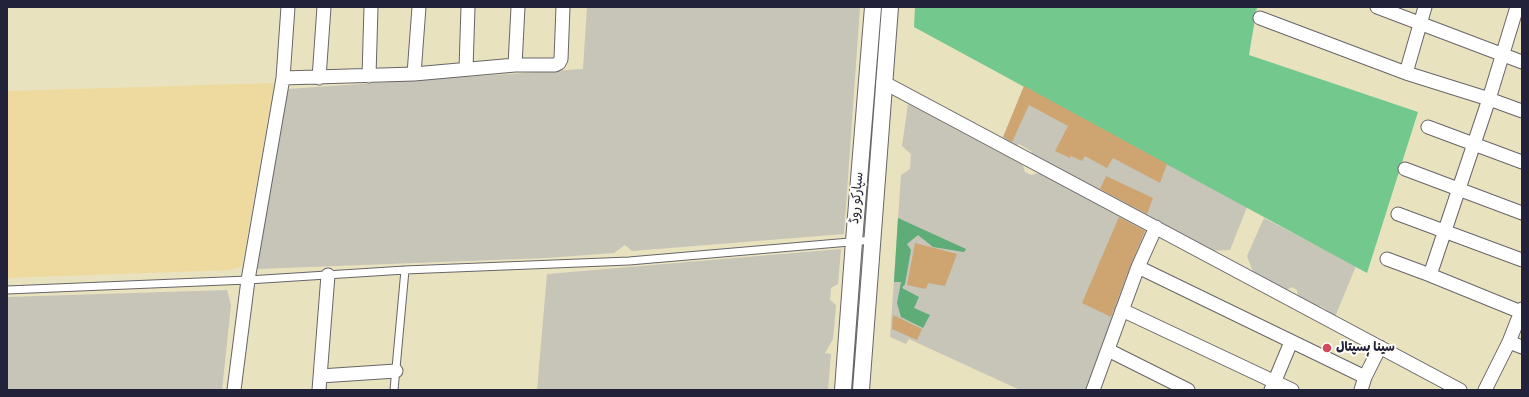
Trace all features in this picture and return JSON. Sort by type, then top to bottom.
[{"type":"street","points":[[234,390],[248,280],[283,78],[288,7]]},
{"type":"street","points":[[319,78],[324,7]]},
{"type":"street","points":[[369,76],[371,7]]},
{"type":"street","points":[[414,74],[419,7]]},
{"type":"street","points":[[466,69],[468,7]]},
{"type":"street","points":[[515,65],[518,7]]},
{"type":"street","points":[[283,78],[414,74],[515,65],[555,66],[559,64],[561,59],[564,7]]},
{"type":"street","name":"سپارکو روڈ","points":[[843,390],[873,7]]},
{"type":"street","name":"سپارکو روڈ","points":[[861,390],[873,240],[883,82],[890,7]]},
{"type":"street","points":[[1377,7],[1522,62]]},
{"type":"street","points":[[1406,73],[1425,7]]},
{"type":"street","points":[[1430,275],[1489,99],[1503,55],[1515,9]]},
{"type":"street","points":[[1260,18],[1406,73],[1489,99],[1522,112]]},
{"type":"street","points":[[883,82],[1460,390]]},
{"type":"street","points":[[1428,127],[1522,162]]},
{"type":"street","points":[[1405,170],[1458,188],[1522,213]]},
{"type":"street","points":[[1398,214],[1522,260]]},
{"type":"street","points":[[1093,390],[1138,267],[1156,227]]},
{"type":"street","points":[[1387,259],[1521,311],[1509,342],[1485,390]]},
{"type":"street","points":[[1138,267],[1365,377]]},
{"type":"street","points":[[319,390],[328,275]]},
{"type":"street","points":[[1122,310],[1273,386],[1292,390]]},
{"type":"street","points":[[1273,386],[1291,342]]},
{"type":"street","points":[[1509,342],[1522,347]]},
{"type":"street","points":[[1361,390],[1365,377],[1380,347]]},
{"type":"street","points":[[1108,350],[1188,390]]},
{"type":"street","points":[[320,376],[396,371]]},
{"type":"lane","points":[[7,290],[248,280],[405,270],[629,261],[873,240]]},
{"type":"lane","points":[[394,390],[405,270]]},
{"type":"shaded area","points":[[587,7],[860,7],[844,234],[632,251],[625,245],[614,253],[546,258],[257,269],[287,89],[583,69]]},
{"type":"shaded area","points":[[1024,86],[1247,207],[1230,250],[1210,251],[1033,156],[1031,151],[1019,144],[1014,147],[1002,141]]},
{"type":"shaded area","points":[[908,104],[1023,165],[1025,172],[1031,175],[1039,173],[1150,231],[1089,390],[1020,390],[909,339],[906,344],[890,337],[901,175],[910,169],[911,154],[902,146]]},
{"type":"shaded area","points":[[1264,218],[1356,266],[1335,317],[1327,313],[1327,310],[1320,306],[1318,307],[1298,297],[1297,290],[1292,287],[1286,290],[1253,272],[1247,256]]},
{"type":"shaded area","points":[[841,249],[838,284],[831,288],[830,300],[836,305],[833,339],[825,353],[831,354],[828,390],[537,390],[547,274]]},
{"type":"shaded area","points":[[227,290],[231,305],[222,390],[7,390],[7,297]]},
{"type":"green space","points":[[915,7],[1257,7],[1249,55],[1418,112],[1367,273],[914,27]]},
{"type":"green space","points":[[898,218],[966,249],[964,252],[933,247],[918,235],[907,244],[911,250],[905,284],[902,288],[919,297],[914,308],[930,315],[923,328],[901,317],[897,303],[901,282],[894,282]]},
{"type":"sand","points":[[274,83],[242,266],[230,270],[7,278],[7,91]]},
{"type":"building","points":[[1024,86],[1167,164],[1160,183],[1113,158],[1107,168],[1085,156],[1082,161],[1071,156],[1070,158],[1055,151],[1068,126],[1029,105],[1012,142],[1003,137]]},
{"type":"building","points":[[1106,176],[1153,198],[1147,214],[1100,189]]},
{"type":"building","points":[[1119,217],[1145,231],[1111,317],[1082,303]]},
{"type":"building","points":[[915,243],[957,254],[945,286],[928,283],[926,289],[907,285]]},
{"type":"building","points":[[893,315],[922,329],[917,340],[892,329]]},
{"type":"place","name":"سینا ہسپتال","points":[[1327,348]]}]
